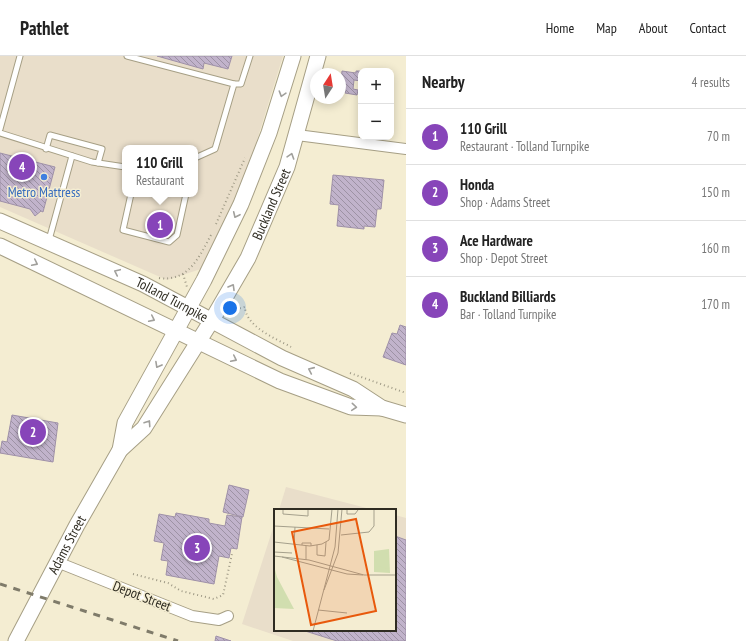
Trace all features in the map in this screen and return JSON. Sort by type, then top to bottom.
[{"type":"main road","name":"Buckland Street","points":[[177,331],[217,255],[251,182],[277,110],[293,56]]},
{"type":"main road","name":"Buckland Street","points":[[199,342],[255,244],[282,182],[297,135],[318,56]]},
{"type":"main road","name":"Tolland Turnpike","points":[[0,221],[143,284],[282,358],[353,389],[382,408]]},
{"type":"main road","name":"Tolland Turnpike","points":[[0,246],[280,381],[328,400],[351,407],[382,408],[406,415]]},
{"type":"main road","name":"Adams Street","points":[[120,450],[125,423],[177,331]]},
{"type":"main road","name":"Adams Street","points":[[16,641],[57,562],[120,450],[144,428],[199,342]]},
{"type":"street","points":[[297,135],[406,149]]},
{"type":"street","name":"Depot Street","points":[[57,562],[192,616],[219,620],[228,616]]},
{"type":"lane","points":[[0,128],[20,56]]},
{"type":"lane","points":[[126,56],[234,84],[241,84],[250,56]]},
{"type":"lane","points":[[198,157],[215,149],[234,84]]},
{"type":"lane","points":[[0,134],[46,149],[98,163],[122,167]]},
{"type":"lane","points":[[46,149],[50,134],[77,141],[102,149],[98,163]]},
{"type":"lane","points":[[48,241],[72,156]]},
{"type":"lane","points":[[130,197],[123,230],[170,242],[177,235],[185,197]]},
{"type":"path","points":[[214,228],[246,154]]},
{"type":"path","points":[[183,274],[196,264],[212,233]]},
{"type":"path","points":[[245,307],[247,316],[254,324],[295,350]]},
{"type":"path","points":[[346,371],[406,393]]},
{"type":"path","points":[[133,574],[168,584],[181,591],[214,598],[223,595],[232,554]]},
{"type":"shaded area","points":[[0,56],[283,56],[250,163],[204,268],[167,280],[0,207]]},
{"type":"shaded area","points":[[286,487],[370,509],[279,509]]},
{"type":"shaded area","points":[[396,515],[406,518],[406,641],[293,641],[242,624],[274,525],[274,631],[396,631]]},
{"type":"building","points":[[157,56],[232,56],[228,69],[204,63],[203,69]]},
{"type":"building","points":[[356,71],[358,71],[358,81],[354,80],[353,89],[358,90],[357,95],[346,93],[346,72],[356,73]]},
{"type":"building","points":[[0,153],[55,167],[43,212],[41,211],[35,216],[30,209],[0,201]]},
{"type":"building","points":[[333,175],[384,180],[381,209],[377,209],[375,227],[364,226],[364,229],[337,226],[339,205],[330,204]]},
{"type":"building","points":[[400,325],[406,327],[406,365],[383,357],[392,333],[397,334]]},
{"type":"building","points":[[12,415],[58,423],[53,462],[0,453],[2,441],[7,442]]},
{"type":"building","points":[[229,485],[249,490],[243,517],[223,512]]},
{"type":"building","points":[[176,513],[209,519],[209,523],[225,526],[227,515],[242,517],[237,549],[231,548],[229,558],[219,556],[214,584],[166,575],[168,561],[161,560],[164,543],[154,541],[159,514],[175,517]]},
{"type":"building","points":[[396,536],[406,540],[406,641],[337,641],[305,631],[396,631]]},
{"type":"building","points":[[216,636],[231,641],[215,641]]},
{"type":"railway","points":[[0,584],[178,641]]},
{"type":"place","name":"Buckland Billiards","points":[[22,167]]},
{"type":"place","name":"Metro Mattress","points":[[44,177]]},
{"type":"place","name":"110 Grill","points":[[160,225]]},
{"type":"place","name":"Honda","points":[[33,432]]},
{"type":"place","name":"Ace Hardware","points":[[197,548]]}]
